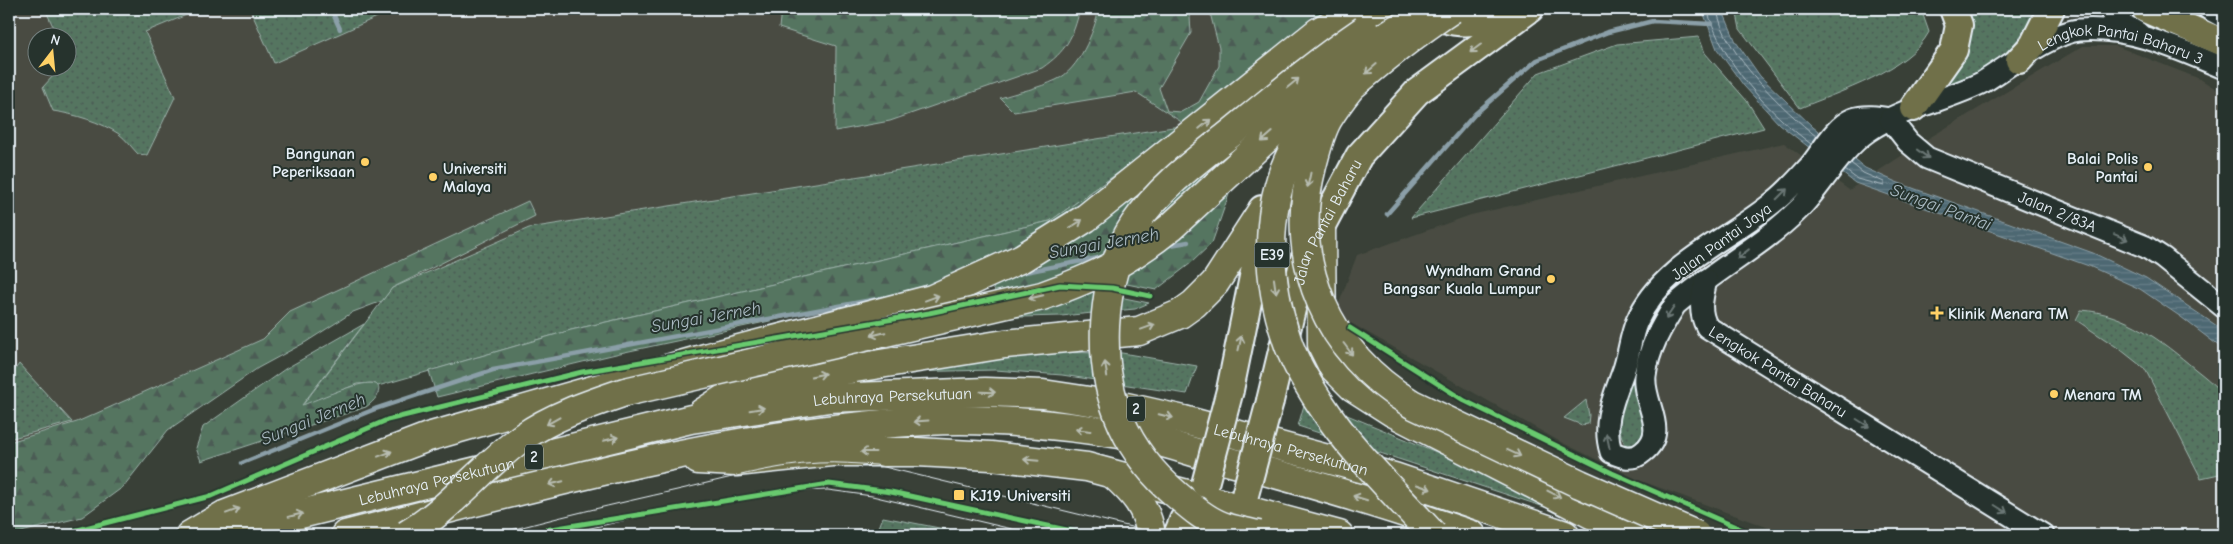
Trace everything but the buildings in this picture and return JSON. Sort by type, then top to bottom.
[{"type":"highway","points":[[190,535],[224,514],[428,437],[716,355],[932,299],[1022,258],[1086,218],[1318,32],[1358,9]]},
{"type":"highway","points":[[1258,535],[1222,526],[1184,501],[1155,476],[1128,437],[1109,391],[1104,359],[1106,307],[1114,272],[1134,225],[1161,192],[1324,58],[1395,9]]},
{"type":"highway","points":[[406,535],[430,521],[524,437],[589,404],[625,392],[1042,296],[1091,279],[1121,264],[1171,227],[1360,53],[1427,9]]},
{"type":"highway","points":[[1452,9],[1412,36],[1350,88],[1327,120],[1308,182],[1304,216],[1305,243],[1316,294],[1328,318],[1350,351],[1392,392],[1412,404],[1571,480],[1696,535]]},
{"type":"highway","name":"E39","points":[[1350,88],[1314,121],[1293,151],[1278,190],[1272,221],[1272,263],[1277,306],[1287,341],[1301,371],[1340,431],[1433,535]]},
{"type":"highway","points":[[692,419],[736,391],[855,368],[1005,344],[1147,328],[1180,314],[1215,283],[1261,212]]},
{"type":"highway","points":[[1321,225],[1322,345],[1333,367],[1353,387],[1392,412],[1632,535]]},
{"type":"highway","name":"Lebuhraya Persekutuan","points":[[214,535],[692,419],[829,398],[985,392],[1044,394],[1122,406],[1294,449],[1394,477],[1565,535]]},
{"type":"highway","name":"Lebuhraya Persekutuan","points":[[345,535],[654,458],[733,443],[823,430],[927,421],[987,421],[1046,425],[1135,436],[1296,478],[1472,535]]},
{"type":"highway","points":[[654,458],[736,462],[832,452],[917,452],[1053,462],[1087,467],[1113,475],[1203,491],[1243,502],[1334,534]]},
{"type":"highway","points":[[1113,475],[1134,493],[1141,502],[1149,522],[1151,535]]},
{"type":"highway","points":[[1289,535],[1334,534]]},
{"type":"main road","points":[[1198,535],[1203,524],[1203,491],[1230,390],[1256,262],[1261,212],[1300,120],[1327,67],[1390,9]]},
{"type":"main road","points":[[1427,9],[1438,19],[1483,22],[1528,9]]},
{"type":"main road","name":"Jalan Pantai Baharu","points":[[1234,535],[1270,401],[1304,260],[1359,156],[1394,115],[1418,92],[1528,9]]},
{"type":"main road","points":[[1913,108],[1954,50],[1959,25],[1953,9]]},
{"type":"main road","points":[[2020,60],[2033,45],[2051,9]]},
{"type":"main road","points":[[2145,9],[2224,43]]},
{"type":"main road","points":[[1177,535],[1183,520],[1203,491]]},
{"type":"street","points":[[2111,9],[2114,19],[2127,28],[2152,39]]},
{"type":"street","points":[[2209,9],[2224,17]]},
{"type":"street","name":"Lengkok Pantai Baharu 3","points":[[2020,60],[2050,40],[2078,30],[2107,32],[2152,39],[2224,68]]},
{"type":"street","points":[[1890,119],[1913,108],[1980,83],[2020,60]]},
{"type":"street","name":"Jalan Pantai Jaya","points":[[1706,280],[1675,305],[1662,326],[1652,348],[1645,379],[1655,424],[1656,434],[1653,443],[1640,455],[1630,458],[1611,452],[1607,438],[1609,412],[1625,366],[1637,320],[1655,293],[1686,264],[1818,172],[1846,136],[1868,131],[1890,119]]},
{"type":"street","name":"Jalan 2/83A","points":[[1890,119],[1908,142],[1927,158],[2146,247],[2163,258],[2224,307]]},
{"type":"street","points":[[1706,280],[1797,211],[1818,172]]},
{"type":"street","name":"Lengkok Pantai Baharu","points":[[1706,280],[1701,305],[1702,317],[1707,327],[2043,535]]},
{"type":"shaded area","name":"Universiti Malaya","points":[[9,9],[1328,9],[1186,125],[529,228],[392,288],[263,339],[77,422],[9,442]]},
{"type":"shaded area","points":[[2083,46],[2116,46],[2200,79],[2224,94],[2224,535],[1788,535],[1639,480],[1559,441],[1335,314],[1357,255],[1471,215],[1784,143],[1849,190],[1929,138]]},
{"type":"green space","points":[[45,9],[201,9],[145,32],[175,97],[147,155],[138,154],[122,136],[96,122],[53,111],[43,87],[51,78],[78,78],[78,28],[54,28]]},
{"type":"green space","points":[[250,9],[395,9],[274,63]]},
{"type":"green space","points":[[781,9],[1080,9],[1071,36],[1063,50],[1042,68],[890,121],[835,131],[836,46],[779,28]]},
{"type":"green space","points":[[1099,9],[1187,9],[1190,17],[1191,33],[1159,88],[1167,111],[1181,112],[1199,102],[1219,66],[1219,48],[1209,9],[1328,9],[1221,96],[1252,128],[1212,243],[1191,263],[1156,290],[1122,283],[1090,267],[998,296],[985,275],[620,353],[437,397],[429,371],[571,330],[1050,221],[1186,125],[1136,92],[1014,112],[1000,98],[1056,80],[1072,68],[1089,39]]},
{"type":"green space","points":[[1736,9],[1921,9],[1929,32],[1919,46],[1890,69],[1853,87],[1800,108],[1740,29]]},
{"type":"green space","points":[[1968,9],[2036,9],[2027,27],[2016,42],[1993,63],[1979,72],[1930,95],[1954,66],[1967,44],[1971,21]]},
{"type":"green space","points":[[1699,37],[1705,53],[1747,101],[1764,128],[1411,218],[1538,73],[1617,44]]},
{"type":"green space","points":[[1186,125],[1050,221],[571,330],[378,386],[374,383],[357,384],[302,406],[392,288],[529,228]]},
{"type":"green space","points":[[528,201],[535,216],[392,288],[382,301],[353,312],[306,342],[258,368],[168,430],[123,487],[82,517],[9,535],[9,442],[77,422],[263,339],[290,312]]},
{"type":"green space","points":[[1100,281],[1100,293],[1149,303],[1135,309],[1061,316],[983,318]]},
{"type":"green space","points":[[2081,310],[2113,317],[2142,330],[2170,348],[2215,387],[2222,395],[2225,405],[2224,473],[2201,478],[2145,369],[2121,350],[2076,320]]},
{"type":"green space","points":[[364,324],[302,405],[348,388],[373,383],[378,387],[377,396],[370,404],[366,407],[201,461],[196,448],[203,427],[285,369]]},
{"type":"green space","points":[[994,352],[1122,353],[1197,366],[1187,394],[1062,375],[995,370],[905,372]]},
{"type":"green space","points":[[19,364],[72,422],[9,439],[9,378]]},
{"type":"green space","points":[[1633,367],[1645,431],[1641,440],[1635,445],[1625,444],[1619,425],[1623,396]]},
{"type":"green space","points":[[1306,398],[1446,456],[1584,520],[1298,426]]},
{"type":"green space","points":[[1586,400],[1589,415],[1588,424],[1582,425],[1564,418]]},
{"type":"green space","points":[[883,517],[975,535],[876,535]]},
{"type":"water","name":"Sungai Pantai","points":[[1702,9],[1722,9],[1736,42],[1760,76],[1813,127],[1865,168],[1896,182],[2093,253],[2146,278],[2223,330],[2224,350],[2140,289],[2089,266],[1855,183],[1779,124],[1744,86],[1717,49]]},
{"type":"waterway","points":[[331,9],[340,29]]},
{"type":"waterway","name":"Sungai Jerneh","points":[[1387,214],[1475,114],[1537,60],[1608,32],[1653,21],[1711,24]]},
{"type":"waterway","name":"Sungai Jerneh","points":[[1165,246],[1188,242]]},
{"type":"waterway","name":"Sungai Jerneh","points":[[1020,273],[1103,257]]},
{"type":"waterway","name":"Sungai Jerneh","points":[[242,463],[375,409],[493,370],[882,298]]},
{"type":"tram line","points":[[493,535],[585,511],[748,474],[802,464],[819,463],[876,465],[1164,535]]},
{"type":"tram line","points":[[559,535],[727,498],[767,492],[828,490],[872,496],[1037,535]]},
{"type":"cycle path","points":[[58,535],[211,496],[387,420],[582,372],[929,313],[1060,285],[1112,288],[1150,296]]},
{"type":"cycle path","points":[[1350,328],[1465,401],[1612,473],[1754,535]]},
{"type":"cycle path","points":[[514,535],[829,484],[891,492],[1090,535]]},
{"type":"place","name":"Bangunan Peperiksaan","points":[[365,162]]},
{"type":"place","name":"Balai Polis Pantai","points":[[2148,167]]},
{"type":"place","name":"Universiti Malaya","points":[[433,177]]},
{"type":"place","name":"Wyndham Grand Bangsar Kuala Lumpur","points":[[1551,279]]},
{"type":"place","name":"Klinik Menara TM","points":[[1937,313]]},
{"type":"place","name":"Menara TM","points":[[2054,394]]},
{"type":"place","name":"KJ19 Universiti","points":[[959,495]]}]
